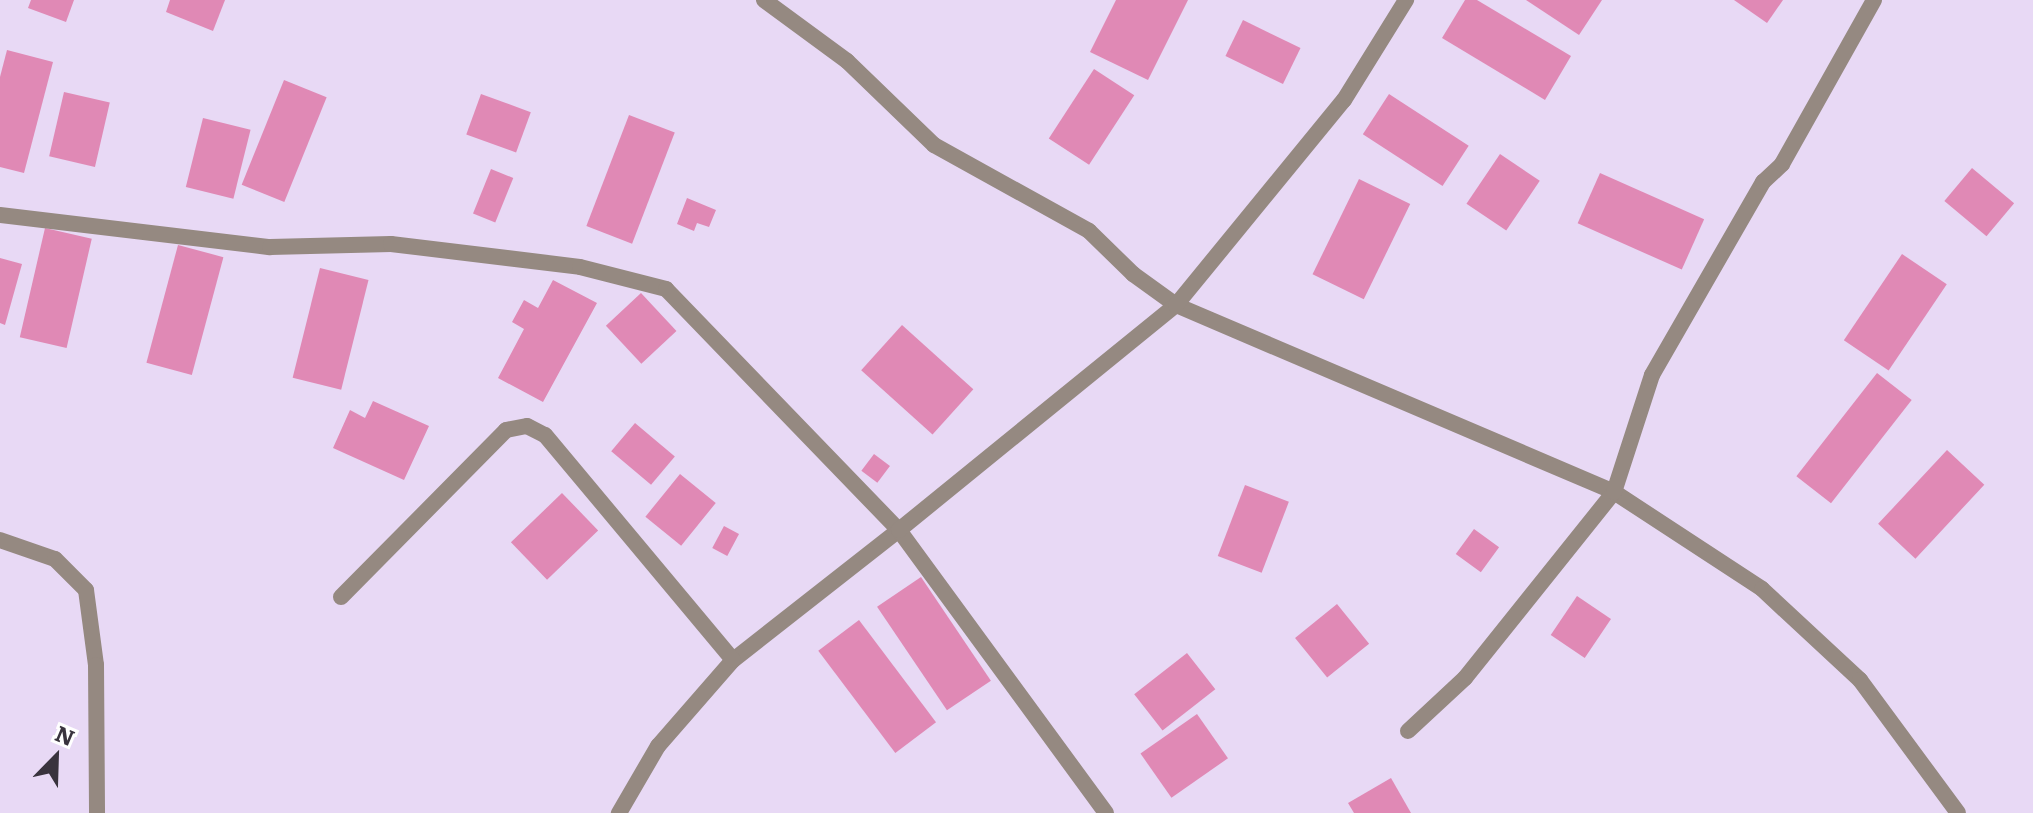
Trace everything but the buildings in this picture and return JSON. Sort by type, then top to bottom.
[{"type":"street","points":[[764,0],[784,5],[934,145],[1089,231],[1133,274],[1176,305],[1614,492],[1762,589],[1849,670],[1958,813]]},
{"type":"street","points":[[619,813],[658,746],[733,660],[1176,305],[1344,100],[1406,0]]},
{"type":"street","points":[[1408,731],[1465,678],[1614,492],[1652,375],[1763,182],[1782,164],[1874,0]]},
{"type":"street","points":[[0,215],[270,247],[391,244],[580,267],[666,289],[899,530],[1106,813]]},
{"type":"street","points":[[341,597],[506,430],[527,426],[545,435],[733,660]]},
{"type":"street","points":[[0,540],[55,559],[86,590],[96,665],[97,813]]}]
